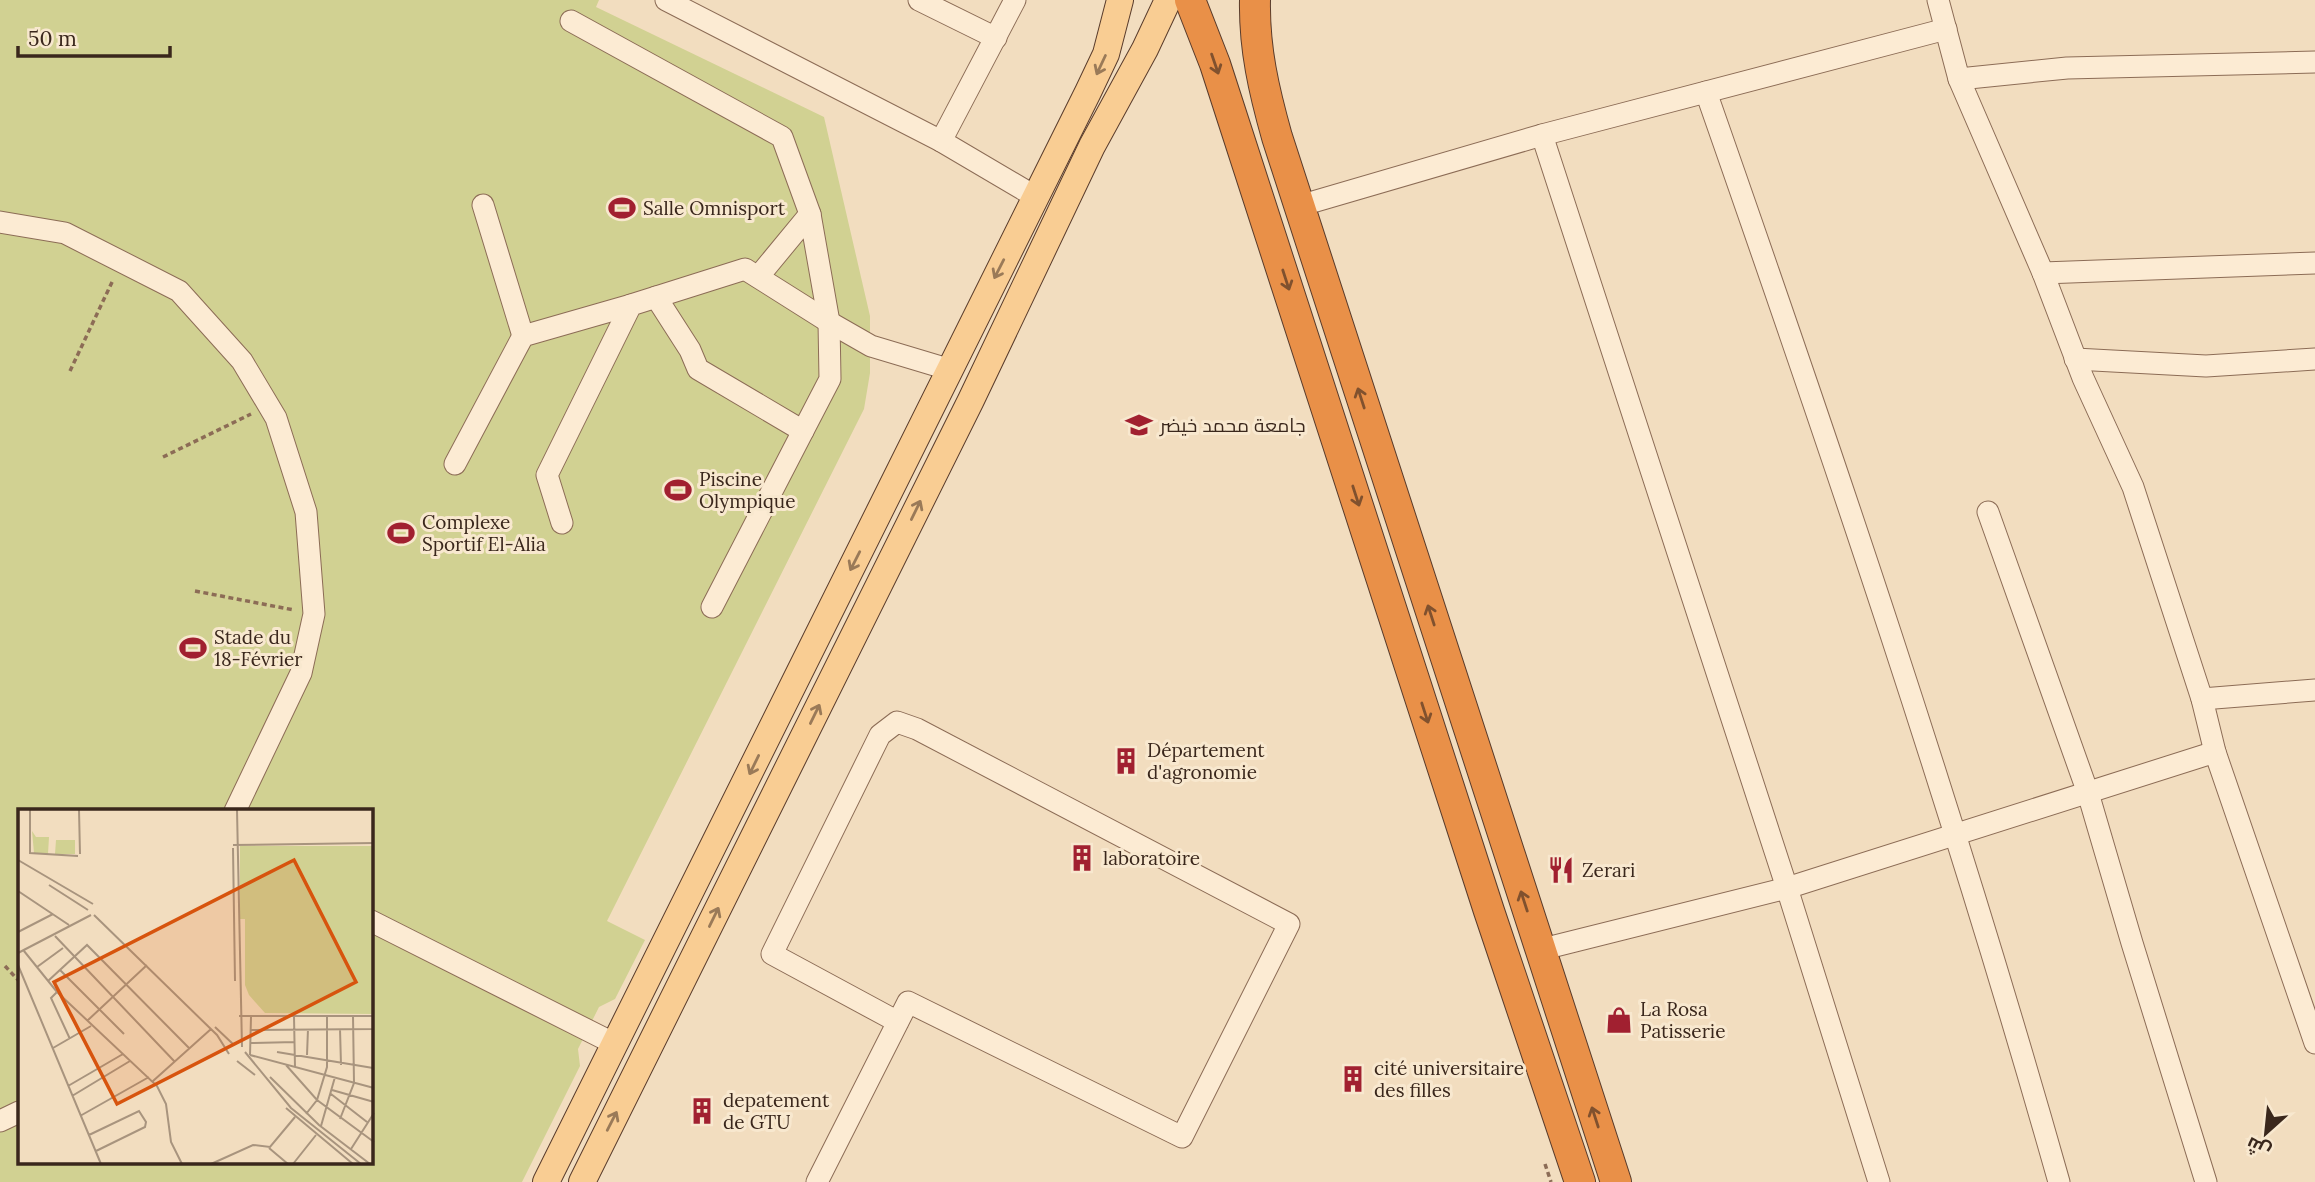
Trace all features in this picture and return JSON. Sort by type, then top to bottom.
[{"type":"highway","points":[[1190,0],[1215,64],[1489,911],[1580,1182]]},
{"type":"highway","points":[[1255,0],[1254,30],[1261,81],[1299,206],[1616,1182]]},
{"type":"main road","points":[[546,1182],[1106,54],[1120,0]]},
{"type":"main road","points":[[582,1182],[971,400],[1092,146],[1145,49],[1168,0]]},
{"type":"street","points":[[667,0],[941,141],[1036,197]]},
{"type":"street","points":[[919,0],[996,38]]},
{"type":"street","points":[[941,141],[1014,0]]},
{"type":"street","points":[[1938,0],[1959,79],[2043,273],[2075,359],[2133,486],[2202,699],[2215,752],[2315,1043]]},
{"type":"street","points":[[571,21],[782,137],[810,214],[829,322],[830,379],[712,607]]},
{"type":"street","points":[[1299,206],[1542,135],[1946,29]]},
{"type":"street","points":[[1959,79],[2067,68],[2315,62]]},
{"type":"street","points":[[1706,92],[1861,544],[1956,835],[2059,1182]]},
{"type":"street","points":[[1542,135],[1787,888],[1879,1182]]},
{"type":"street","points":[[455,464],[523,336],[483,205]]},
{"type":"street","points":[[758,277],[810,214]]},
{"type":"street","points":[[0,222],[65,233],[179,291],[242,361],[276,418],[306,512],[314,614],[300,673],[236,809]]},
{"type":"street","points":[[2043,273],[2315,262]]},
{"type":"street","points":[[523,336],[745,269],[871,346],[951,370]]},
{"type":"street","points":[[656,297],[690,350],[698,369],[803,431]]},
{"type":"street","points":[[562,523],[547,475],[631,305]]},
{"type":"street","points":[[2075,359],[2206,366],[2315,359]]},
{"type":"street","points":[[1988,512],[2088,793],[2206,1182]]},
{"type":"street","points":[[2202,699],[2315,690]]},
{"type":"street","points":[[817,1182],[898,1022],[908,1002],[1182,1137],[1289,924],[917,729],[897,722],[880,735],[772,954],[898,1022]]},
{"type":"street","points":[[1539,950],[1787,888],[2215,752]]},
{"type":"street","points":[[373,922],[615,1044]]},
{"type":"street","points":[[0,1121],[18,1112]]},
{"type":"path","points":[[70,370],[122,262]]},
{"type":"path","points":[[163,457],[268,405]]},
{"type":"path","points":[[195,591],[314,614]]},
{"type":"path","points":[[5,966],[18,980]]},
{"type":"green space","name":"Complexe Sportif El-Alia","points":[[0,0],[599,0],[596,7],[824,117],[870,316],[870,373],[864,409],[607,921],[645,940],[615,999],[599,1007],[578,1049],[580,1066],[522,1182],[0,1182]]},
{"type":"place","name":"Salle Omnisport","points":[[622,208]]},
{"type":"place","name":"جامعة محمد خيضر","points":[[1139,425]]},
{"type":"place","name":"Piscine Olympique","points":[[678,490]]},
{"type":"place","name":"Complexe Sportif El-Alia","points":[[401,533]]},
{"type":"place","name":"Stade du 18-Février","points":[[193,648]]},
{"type":"place","name":"Département d'agronomie","points":[[1126,761]]},
{"type":"place","name":"laboratoire","points":[[1082,858]]},
{"type":"place","name":"Zerari","points":[[1561,870]]},
{"type":"place","name":"La Rosa Patisserie","points":[[1619,1020]]},
{"type":"place","name":"cité universitaire des filles","points":[[1353,1079]]},
{"type":"place","name":"depatement de GTU","points":[[702,1111]]}]
